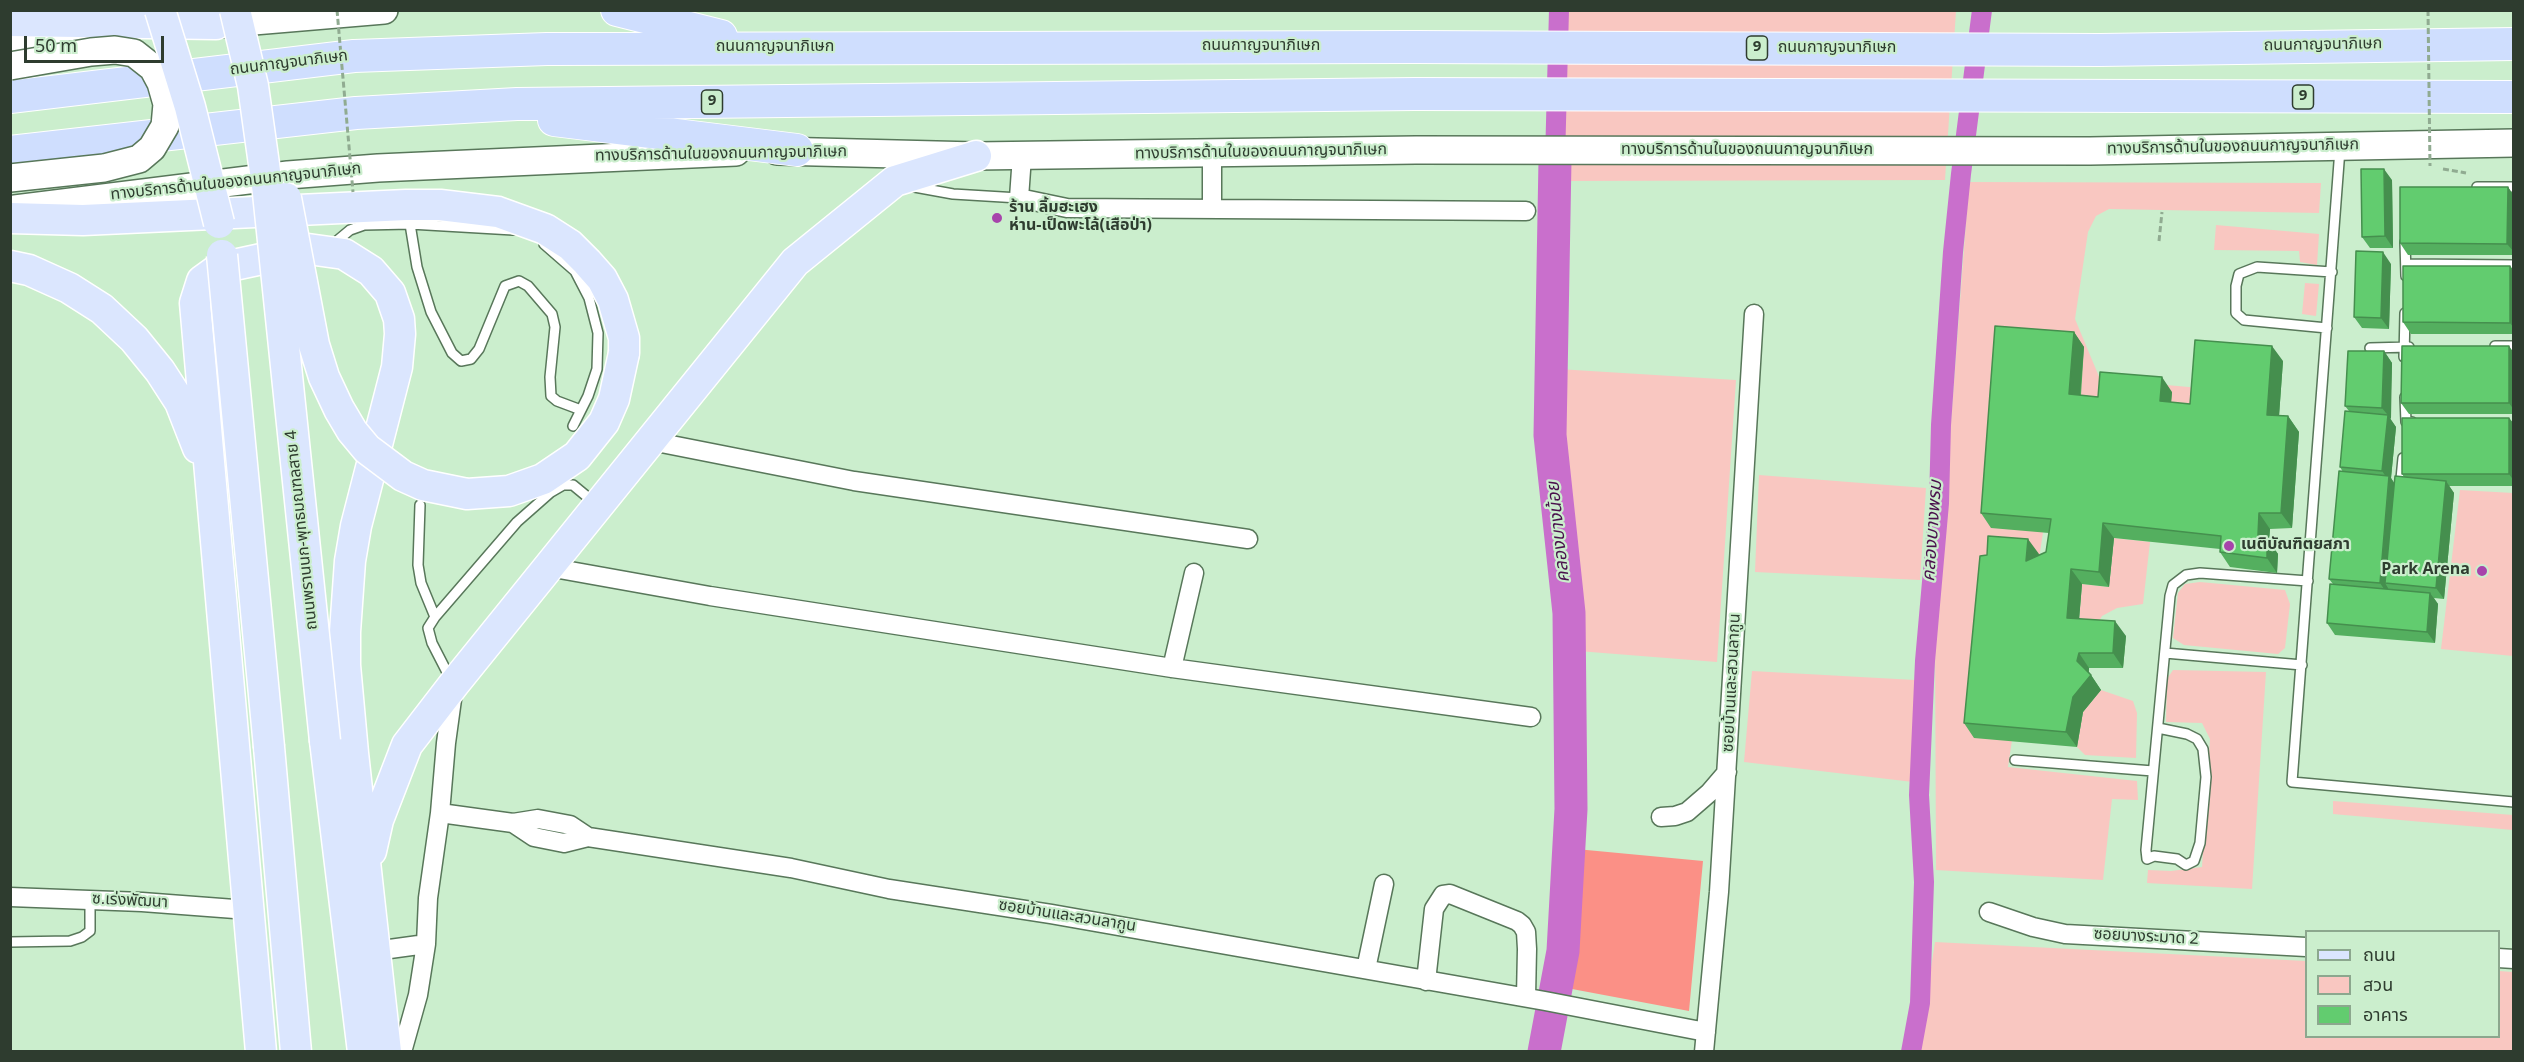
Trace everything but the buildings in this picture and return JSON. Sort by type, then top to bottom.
[{"type":"highway","points":[[617,10],[765,48]]},
{"type":"highway","name":"ถนนกาญจนาภิเษก","points":[[10,97],[354,56],[547,49],[1414,47],[2100,50],[2514,44]]},
{"type":"highway","name":"9","points":[[10,153],[356,113],[517,104],[1415,94],[2514,97]]},
{"type":"highway","points":[[517,104],[536,116],[558,121],[797,150]]},
{"type":"main road","points":[[160,10],[190,107]]},
{"type":"main road","points":[[170,10],[190,107],[219,223]]},
{"type":"main road","points":[[183,10],[208,129],[219,223],[296,1052]]},
{"type":"main road","points":[[10,21],[225,17],[384,10]]},
{"type":"main road","points":[[10,45],[225,17]]},
{"type":"main road","name":"ถนนพรานนก-พุทธมณฑลสาย 4","points":[[225,17],[253,86],[275,252],[325,741],[363,1052]]},
{"type":"main road","points":[[10,66],[91,52],[116,50],[134,53],[153,68],[161,83],[167,104],[165,126],[152,148],[139,159],[104,168],[10,178]]},
{"type":"main road","points":[[10,218],[83,220],[406,205],[440,205],[498,212],[545,229],[570,245],[602,279],[613,300],[624,338],[624,353],[614,399],[604,422],[577,456],[543,479],[509,491],[467,494],[423,485],[385,465],[367,450],[352,431],[324,378],[314,345],[286,200],[253,86]]},
{"type":"main road","name":"ทางบริการด้านในของถนนกาญจนาภิเษก","points":[[10,209],[288,175],[378,168],[797,150],[1022,156],[1416,150],[2090,151],[2514,143]]},
{"type":"main road","points":[[369,899],[370,858],[378,820],[407,745],[795,262],[895,181],[976,156]]},
{"type":"main road","points":[[261,1052],[213,500],[194,317],[198,290],[202,281],[212,273],[231,265],[308,249],[344,254],[358,261],[381,281],[395,305],[400,334],[397,367],[356,526],[345,614],[345,665],[386,1052]]},
{"type":"main road","points":[[10,266],[29,270],[69,288],[102,309],[134,339],[160,371],[180,402],[194,432],[213,500]]},
{"type":"street","points":[[1212,154],[1212,209]]},
{"type":"street","points":[[1022,156],[1019,198],[1067,208],[1526,211]]},
{"type":"street","name":"ซอยบ้านและสวนลากูน","points":[[1704,1052],[1727,772],[1754,314]]},
{"type":"street","points":[[651,441],[855,481],[1248,539]]},
{"type":"street","points":[[548,567],[710,596],[1172,668],[1531,717]]},
{"type":"street","points":[[1172,668],[1194,573]]},
{"type":"street","points":[[402,1052],[418,995],[426,944],[428,898],[454,684]]},
{"type":"street","points":[[1661,817],[1687,812],[1709,794],[1727,772]]},
{"type":"street","name":"ซอยบ้านและสวนลากูน","points":[[440,813],[513,823],[534,837],[564,843],[588,837],[791,868],[889,889],[1051,914],[1545,1000],[1706,1032]]},
{"type":"street","points":[[1366,969],[1384,884]]},
{"type":"street","points":[[1426,981],[1434,909],[1443,895],[1450,894],[1522,925],[1526,932],[1526,997]]},
{"type":"street","name":"ซ.เร่งพัฒนา","points":[[10,897],[248,910]]},
{"type":"street","name":"ซอยบางระมาด 2","points":[[1989,912],[2033,927],[2065,934],[2305,947]]},
{"type":"street","points":[[375,951],[426,944]]},
{"type":"lane","points":[[2341,147],[2292,782],[2514,802]]},
{"type":"lane","points":[[895,181],[915,188],[953,194],[1019,198]]},
{"type":"lane","points":[[2466,188],[2514,187]]},
{"type":"lane","points":[[410,224],[417,267],[431,312],[452,353],[461,361],[471,359],[479,349],[504,286],[519,281],[528,286],[552,314],[555,327],[550,377],[551,396],[581,410]]},
{"type":"lane","points":[[326,250],[350,230],[364,225],[410,224],[511,229],[530,235],[574,271],[589,298],[598,333],[597,369],[573,426]]},
{"type":"lane","points":[[2404,230],[2407,264],[2406,287]]},
{"type":"lane","points":[[2407,264],[2514,265]]},
{"type":"lane","points":[[2327,328],[2244,320],[2236,313],[2236,286],[2239,274],[2257,267],[2332,272]]},
{"type":"lane","points":[[2404,371],[2406,299]]},
{"type":"lane","points":[[2481,346],[2514,346]]},
{"type":"lane","points":[[2370,348],[2415,347]]},
{"type":"lane","points":[[2405,382],[2405,434]]},
{"type":"lane","points":[[2406,422],[2418,422]]},
{"type":"lane","points":[[2399,501],[2404,445]]},
{"type":"lane","points":[[454,684],[437,657],[432,643],[428,628],[435,616],[517,522],[551,492],[564,485],[573,484],[598,506]]},
{"type":"lane","points":[[420,505],[418,565],[421,583],[435,616]]},
{"type":"lane","points":[[2158,728],[2187,734],[2197,739],[2203,749],[2206,777],[2200,843],[2194,861],[2187,866],[2177,859],[2154,856],[2147,859],[2146,850],[2170,596],[2174,585],[2186,574],[2200,573],[2308,581]]},
{"type":"lane","points":[[2165,653],[2302,665]]},
{"type":"lane","points":[[2015,760],[2153,771]]},
{"type":"lane","points":[[10,942],[70,940],[82,937],[90,931],[90,900]]},
{"type":"path","points":[[337,10],[353,192]]},
{"type":"path","points":[[2428,10],[2430,166],[2466,173]]},
{"type":"path","points":[[2159,241],[2162,212]]},
{"type":"green space","points":[[1567,11],[1956,11],[1945,180],[1561,181]]},
{"type":"green space","points":[[1969,182],[2321,183],[2319,213],[2109,209],[2096,216],[2088,232],[2075,319],[2100,379],[2222,390],[2220,437],[2059,425],[2008,767],[2137,781],[2138,800],[2112,799],[2103,880],[1936,870],[1935,635]]},
{"type":"green space","points":[[2216,225],[2319,234],[2317,265],[2300,262],[2299,251],[2214,250]]},
{"type":"green space","points":[[2305,283],[2319,284],[2316,316],[2302,314]]},
{"type":"green space","points":[[1558,369],[1736,380],[1717,662],[1578,651],[1556,431]]},
{"type":"green space","points":[[1759,475],[1926,488],[1920,580],[1755,572]]},
{"type":"green space","name":"Park Arena","points":[[2460,490],[2513,493],[2513,656],[2441,649]]},
{"type":"green space","points":[[2114,538],[2150,542],[2143,604],[2117,608],[2102,616],[2092,633],[2078,633],[2082,584],[2109,587]]},
{"type":"green space","points":[[2200,582],[2285,590],[2290,604],[2285,648],[2278,654],[2184,645],[2173,638],[2178,593],[2185,584]]},
{"type":"green space","points":[[2173,670],[2266,672],[2252,889],[2147,883],[2148,870],[2171,871],[2202,867],[2210,739],[2202,723],[2166,722],[2167,679]]},
{"type":"green space","points":[[1752,671],[1915,680],[1913,782],[1744,762]]},
{"type":"green space","points":[[2101,690],[2133,701],[2137,713],[2136,758],[2085,755],[2077,747],[2083,712]]},
{"type":"green space","points":[[2333,801],[2513,815],[2513,830],[2333,814]]},
{"type":"green space","points":[[1935,942],[2305,961],[2305,1038],[2500,1038],[2500,971],[2513,972],[2513,1051],[1918,1051]]},
{"type":"shaded area","points":[[1576,849],[1703,861],[1689,1011],[1572,989],[1578,901]]},
{"type":"waterway","name":"คลองบางน้อย","points":[[1555,160],[1559,10]]},
{"type":"waterway","name":"คลองบางพรม","points":[[1911,1052],[1920,1003],[1924,882],[1919,795],[1925,661],[1939,503],[1941,425],[1953,252],[1982,10]]},
{"type":"waterway","name":"คลองบางน้อย","points":[[1544,1052],[1563,951],[1571,809],[1569,613],[1550,435],[1555,160]]},
{"type":"place","name":"ร้าน ลิ้มฮะเฮง ห่าน-เป็ดพะโล้(เสือป่า)","points":[[997,218]]},
{"type":"place","name":"เนติบัณฑิตยสภา","points":[[2229,546]]},
{"type":"place","name":"Park Arena","points":[[2482,571]]}]
